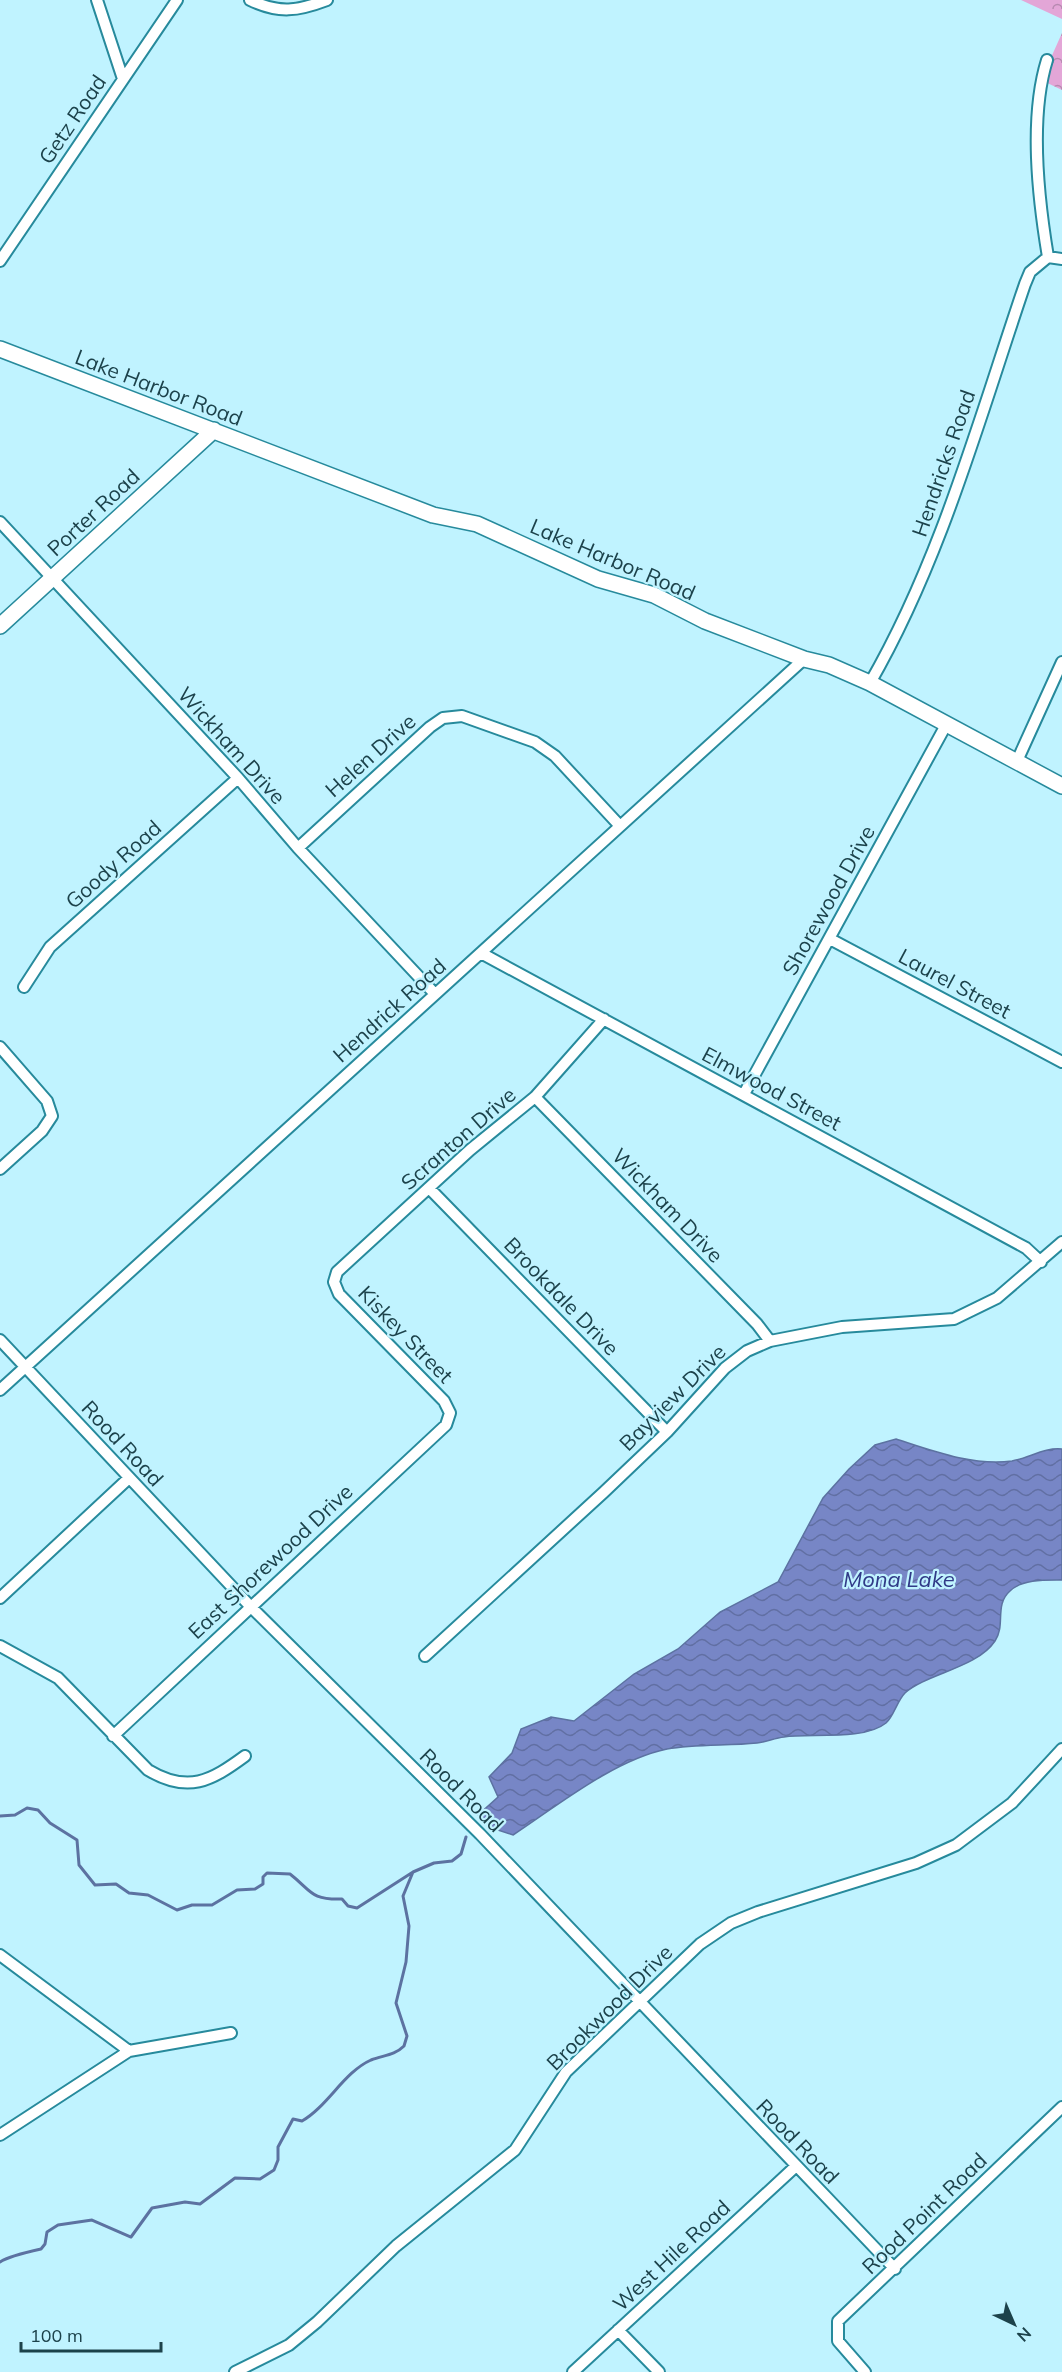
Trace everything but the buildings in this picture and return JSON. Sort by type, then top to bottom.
[{"type":"street","points":[[97,0],[123,79]]},
{"type":"street","name":"Getz Road","points":[[0,261],[177,0]]},
{"type":"street","points":[[250,0],[261,5],[290,10],[327,0]]},
{"type":"street","points":[[1047,60],[1041,80],[1038,197],[1048,257],[1062,259]]},
{"type":"street","name":"Hendricks Road","points":[[870,683],[907,617],[938,540],[1024,284],[1030,272],[1048,257]]},
{"type":"street","name":"Lake Harbor Road","points":[[0,349],[433,515],[477,524],[598,579],[654,595],[705,621],[804,659],[829,665],[870,683],[1062,786]]},
{"type":"street","name":"Porter Road","points":[[0,626],[214,430]]},
{"type":"street","name":"Wickham Drive","points":[[0,522],[435,994]]},
{"type":"street","name":"Hendrick Road","points":[[0,1390],[804,659]]},
{"type":"street","points":[[1017,761],[1062,662]]},
{"type":"street","name":"Helen Drive","points":[[298,848],[430,727],[443,718],[462,716],[535,742],[555,756],[620,826]]},
{"type":"street","name":"Shorewood Drive","points":[[744,1094],[946,725]]},
{"type":"street","name":"Goody Road","points":[[24,987],[50,947],[238,778]]},
{"type":"street","name":"Laurel Street","points":[[830,939],[1062,1062]]},
{"type":"street","name":"Elmwood Street","points":[[481,952],[1026,1248],[1041,1262]]},
{"type":"street","name":"Scranton Drive","points":[[334,1282],[337,1272],[429,1188],[535,1097],[604,1019]]},
{"type":"street","points":[[0,1047],[47,1101],[52,1116],[42,1131],[0,1169]]},
{"type":"street","name":"Wickham Drive","points":[[535,1097],[757,1324],[770,1341]]},
{"type":"street","name":"Brookdale Drive","points":[[429,1188],[667,1432]]},
{"type":"street","name":"Bayview Drive","points":[[425,1656],[667,1432],[725,1368],[747,1351],[770,1341],[842,1327],[954,1319],[997,1298],[1062,1242]]},
{"type":"street","name":"Kiskey Street","points":[[334,1282],[339,1294],[444,1401],[450,1413]]},
{"type":"street","name":"Rood Road","points":[[0,1340],[250,1606],[480,1834],[795,2167],[895,2269]]},
{"type":"street","name":"East Shorewood Drive","points":[[113,1736],[446,1425],[450,1413]]},
{"type":"street","points":[[0,1598],[129,1478]]},
{"type":"street","points":[[0,1646],[58,1678],[148,1770],[166,1781],[191,1784],[218,1776],[245,1756]]},
{"type":"street","name":"Brookwood Drive","points":[[235,2372],[290,2345],[396,2246],[515,2150],[566,2072],[638,2000],[700,1944],[731,1923],[800,1897],[916,1863],[956,1845],[1012,1803],[1062,1749]]},
{"type":"street","points":[[0,1955],[129,2051]]},
{"type":"street","points":[[0,2135],[129,2051],[231,2033]]},
{"type":"street","name":"Rood Point Road","points":[[865,2372],[838,2341],[838,2321],[1062,2107]]},
{"type":"street","name":"West Hile Road","points":[[573,2372],[795,2167]]},
{"type":"street","points":[[618,2330],[659,2372]]},
{"type":"green space","points":[[1021,0],[1062,0],[1062,19]]},
{"type":"green space","points":[[1062,33],[1062,90],[1041,80]]},
{"type":"water","name":"Mona Lake","points":[[896,1439],[953,1456],[997,1462],[1012,1461],[1049,1450],[1062,1449],[1062,1580],[1028,1582],[1010,1591],[1002,1602],[998,1635],[987,1650],[977,1658],[926,1680],[905,1693],[889,1720],[876,1729],[851,1734],[795,1736],[757,1743],[667,1749],[627,1763],[607,1773],[513,1835],[489,1827],[478,1815],[498,1797],[489,1777],[512,1753],[521,1729],[551,1717],[574,1721],[634,1674],[678,1649],[720,1612],[778,1582],[823,1498],[875,1445]]},
{"type":"waterway","points":[[0,1816],[15,1815],[27,1808],[38,1810],[50,1823],[77,1840],[79,1865],[95,1885],[116,1884],[129,1893],[148,1895],[177,1910],[192,1905],[212,1905],[237,1890],[255,1889],[263,1884],[263,1877],[267,1873],[290,1874],[317,1896],[342,1899],[348,1906],[357,1908],[413,1872],[434,1863],[452,1861],[461,1854],[466,1837]]},
{"type":"waterway","points":[[0,2262],[41,2249],[45,2244],[47,2232],[58,2225],[92,2220],[131,2237],[152,2208],[185,2202],[200,2204],[235,2178],[260,2179],[274,2170],[278,2160],[278,2147],[293,2119],[302,2121],[311,2115],[361,2065],[396,2052],[404,2046],[407,2036],[396,2003],[406,1962],[409,1926],[403,1896],[413,1872]]}]
